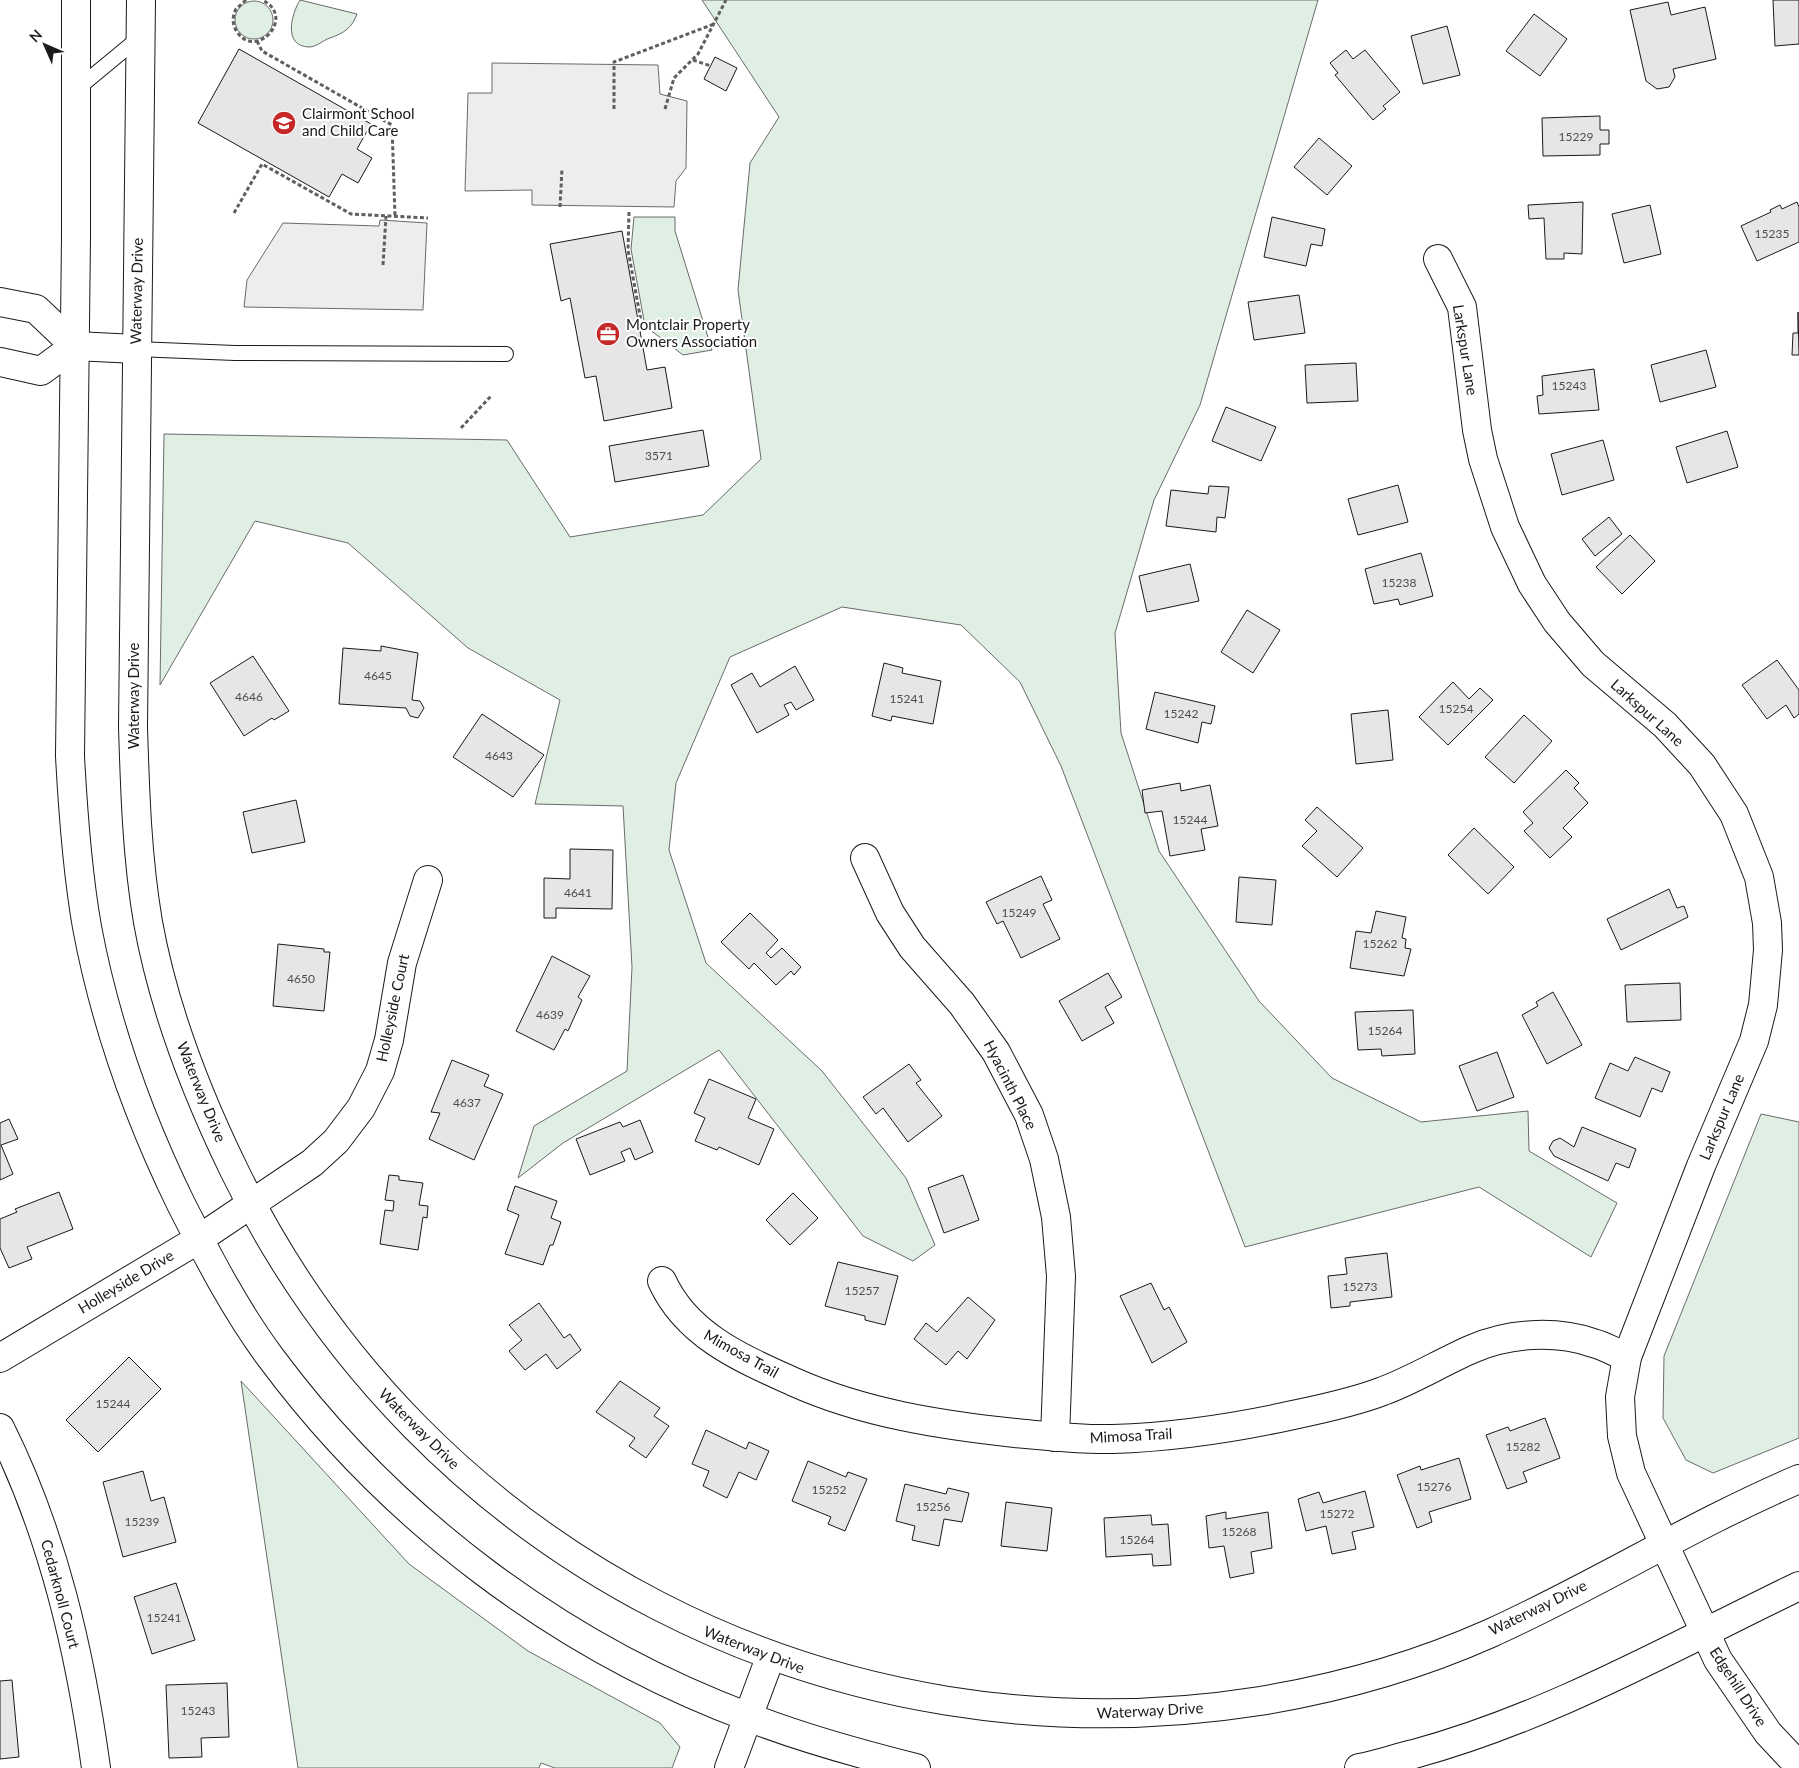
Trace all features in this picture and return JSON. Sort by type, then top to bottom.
[{"type":"main road","points":[[76,0],[75,346],[70,756],[76,852],[87,927],[109,1020],[128,1081],[162,1162],[199,1239],[238,1309],[271,1358],[334,1434],[403,1505],[446,1543],[504,1587],[581,1636],[677,1687],[749,1718],[830,1746],[916,1768]]},
{"type":"main road","name":"Waterway Drive","points":[[141,0],[132,727],[137,825],[148,922],[180,1042],[212,1124],[268,1235],[325,1323],[365,1375],[421,1435],[481,1491],[546,1540],[630,1594],[704,1631],[770,1658],[875,1690],[941,1703],[1025,1713],[1110,1715],[1194,1710],[1261,1701],[1342,1684],[1418,1662],[1492,1632],[1799,1479]]},
{"type":"main road","name":"Larkspur Lane","points":[[1438,259],[1462,307],[1477,430],[1483,459],[1504,527],[1532,584],[1557,622],[1593,664],[1664,725],[1702,765],[1734,814],[1744,834],[1761,886],[1767,923],[1767,973],[1763,1005],[1754,1041],[1701,1166],[1626,1357],[1620,1397],[1622,1436],[1631,1474],[1664,1546]]},
{"type":"main road","points":[[0,302],[36,309],[75,346]]},
{"type":"main road","points":[[0,362],[41,371],[75,346],[136,349]]},
{"type":"main road","name":"Hyacinth Place","points":[[865,858],[890,913],[912,947],[962,1004],[996,1052],[1029,1115],[1044,1159],[1056,1217],[1061,1276],[1055,1437]]},
{"type":"main road","name":"Holleyside Court","points":[[251,1204],[312,1163],[336,1141],[361,1108],[380,1071],[402,963],[428,880]]},
{"type":"main road","name":"Holleyside Drive","points":[[0,1358],[199,1239],[251,1204]]},
{"type":"main road","name":"Mimosa Trail","points":[[662,1281],[682,1314],[704,1336],[756,1365],[816,1392],[878,1411],[945,1424],[1055,1437],[1113,1439],[1195,1432],[1294,1415],[1382,1392],[1472,1348],[1493,1341],[1521,1336],[1557,1336],[1593,1343],[1626,1357]]},
{"type":"main road","name":"Cedarknoll Court","points":[[0,1428],[20,1467],[52,1558],[76,1650],[96,1768]]},
{"type":"main road","name":"Edgehill Drive","points":[[1664,1546],[1704,1631],[1731,1682],[1768,1733],[1799,1766]]},
{"type":"main road","points":[[1359,1768],[1450,1744],[1534,1714],[1624,1674],[1704,1631],[1799,1586]]},
{"type":"main road","points":[[729,1768],[770,1658]]},
{"type":"lane","points":[[77,89],[141,36]]},
{"type":"lane","points":[[136,349],[235,353],[506,354]]},
{"type":"path","points":[[246,0],[236,9],[233,24],[240,36],[257,41],[269,35],[275,23],[273,10],[262,0]]},
{"type":"path","points":[[665,108],[674,78],[698,54],[726,0]]},
{"type":"path","points":[[614,109],[614,62],[714,24]]},
{"type":"path","points":[[257,41],[262,51],[392,126],[396,216]]},
{"type":"path","points":[[693,60],[711,66]]},
{"type":"path","points":[[234,212],[262,164],[351,214],[428,218]]},
{"type":"path","points":[[560,207],[562,169]]},
{"type":"path","points":[[629,212],[628,250],[641,321]]},
{"type":"path","points":[[384,265],[386,216]]},
{"type":"path","points":[[461,428],[492,395]]},
{"type":"green space","points":[[300,0],[357,14],[347,29],[317,45],[309,47],[295,41],[292,35],[292,20]]},
{"type":"green space","points":[[702,0],[1318,0],[1200,405],[1154,500],[1115,633],[1121,733],[1159,851],[1259,1001],[1332,1078],[1421,1122],[1528,1111],[1529,1151],[1617,1203],[1591,1257],[1479,1187],[1245,1247],[1061,766],[1020,682],[961,625],[842,607],[730,657],[676,783],[669,850],[706,963],[822,1071],[906,1178],[935,1245],[913,1261],[863,1236],[719,1050],[563,1143],[518,1178],[534,1126],[627,1071],[632,967],[623,806],[535,804],[560,700],[468,648],[348,543],[255,521],[160,685],[164,434],[507,440],[570,537],[703,515],[761,459],[738,290],[750,163],[779,117]]},
{"type":"green space","points":[[254,1],[268,6],[273,20],[268,34],[254,39],[240,34],[235,20],[240,6]]},
{"type":"green space","points":[[634,217],[675,217],[675,231],[712,350],[683,355],[645,326],[631,249]]},
{"type":"green space","points":[[1761,1114],[1799,1122],[1799,1438],[1713,1473],[1686,1460],[1663,1418],[1664,1356]]},
{"type":"green space","points":[[241,1381],[409,1564],[528,1651],[660,1723],[680,1747],[672,1768],[555,1768],[541,1763],[539,1768],[298,1768]]},
{"type":"shaded area","points":[[492,63],[658,65],[660,94],[687,101],[686,168],[676,181],[674,207],[532,205],[532,190],[465,191],[468,93],[492,93]]},
{"type":"shaded area","points":[[380,220],[427,223],[423,310],[244,307],[247,280],[283,223],[379,226]]},
{"type":"building","points":[[1773,0],[1799,0],[1799,44],[1775,46]]},
{"type":"building","points":[[1668,2],[1671,15],[1705,7],[1716,59],[1673,69],[1675,77],[1669,87],[1657,89],[1646,81],[1630,10]]},
{"type":"building","points":[[1534,14],[1567,39],[1540,76],[1506,51]]},
{"type":"building","points":[[1447,26],[1460,75],[1423,84],[1411,36]]},
{"type":"building","name":"Clairmont School and Child Care","points":[[239,49],[371,124],[357,149],[372,158],[358,183],[342,174],[329,197],[198,123]]},
{"type":"building","points":[[1346,50],[1353,59],[1365,50],[1400,92],[1383,106],[1386,109],[1373,120],[1335,75],[1338,73],[1330,63]]},
{"type":"building","points":[[715,57],[737,68],[726,91],[704,79]]},
{"type":"building","points":[[1600,116],[1600,130],[1609,130],[1609,144],[1600,144],[1600,155],[1543,156],[1542,118]]},
{"type":"building","points":[[1319,138],[1352,166],[1327,195],[1294,167]]},
{"type":"building","points":[[1583,202],[1582,254],[1564,253],[1564,259],[1546,259],[1544,218],[1529,219],[1528,205]]},
{"type":"building","points":[[1797,202],[1799,207],[1799,242],[1757,261],[1741,226],[1771,212],[1770,210],[1780,205],[1782,209]]},
{"type":"building","points":[[1650,205],[1661,254],[1624,263],[1612,214]]},
{"type":"building","points":[[1272,217],[1325,229],[1322,246],[1311,244],[1306,266],[1264,257]]},
{"type":"building","name":"Montclair Property Owners Association","points":[[622,231],[647,370],[665,367],[672,408],[604,421],[596,376],[585,378],[570,298],[561,301],[550,244]]},
{"type":"building","points":[[1299,295],[1305,333],[1254,340],[1248,302]]},
{"type":"building","points":[[1798,312],[1799,355],[1792,355],[1793,333],[1798,333]]},
{"type":"building","points":[[1706,350],[1716,387],[1660,402],[1651,365]]},
{"type":"building","points":[[1356,363],[1358,401],[1307,403],[1305,365]]},
{"type":"building","points":[[1594,369],[1599,410],[1539,414],[1537,396],[1543,395],[1542,376]]},
{"type":"building","points":[[1226,407],[1276,427],[1261,461],[1212,441]]},
{"type":"building","points":[[703,430],[709,466],[615,482],[609,446]]},
{"type":"building","points":[[1727,431],[1738,467],[1687,483],[1676,447]]},
{"type":"building","points":[[1603,440],[1614,480],[1562,495],[1551,454]]},
{"type":"building","points":[[1398,485],[1408,522],[1358,535],[1348,499]]},
{"type":"building","points":[[1209,486],[1229,487],[1225,518],[1217,517],[1216,532],[1166,526],[1171,490],[1208,494]]},
{"type":"building","points":[[1609,517],[1622,534],[1595,556],[1582,539]]},
{"type":"building","points":[[1630,535],[1655,561],[1622,594],[1596,567]]},
{"type":"building","points":[[1421,553],[1433,596],[1400,605],[1398,599],[1374,604],[1365,569]]},
{"type":"building","points":[[1190,564],[1199,601],[1147,612],[1139,576]]},
{"type":"building","points":[[1247,610],[1280,630],[1253,673],[1221,652]]},
{"type":"building","points":[[381,646],[418,653],[412,700],[420,701],[424,708],[418,718],[410,716],[406,708],[339,704],[343,648],[381,651]]},
{"type":"building","points":[[253,656],[289,711],[274,720],[272,718],[244,736],[210,683]]},
{"type":"building","points":[[1777,660],[1799,690],[1799,714],[1794,718],[1786,705],[1767,719],[1742,685]]},
{"type":"building","points":[[884,663],[903,668],[902,673],[941,681],[933,724],[892,716],[891,721],[872,716]]},
{"type":"building","points":[[795,666],[814,700],[796,710],[791,702],[784,705],[789,715],[757,733],[731,685],[752,673],[760,687]]},
{"type":"building","points":[[1453,682],[1469,699],[1480,688],[1493,700],[1448,745],[1419,717]]},
{"type":"building","points":[[1155,692],[1215,706],[1211,724],[1202,722],[1198,743],[1146,729]]},
{"type":"building","points":[[1388,710],[1393,760],[1356,764],[1351,714]]},
{"type":"building","points":[[482,714],[544,755],[513,797],[453,757]]},
{"type":"building","points":[[1524,715],[1552,741],[1514,783],[1485,757]]},
{"type":"building","points":[[1566,770],[1579,783],[1574,788],[1588,803],[1563,828],[1572,837],[1550,858],[1524,831],[1533,823],[1523,812]]},
{"type":"building","points":[[1180,783],[1181,791],[1210,785],[1218,826],[1201,829],[1205,850],[1170,856],[1162,811],[1145,813],[1142,790]]},
{"type":"building","points":[[296,800],[305,842],[252,853],[243,812]]},
{"type":"building","points":[[1317,807],[1363,848],[1337,877],[1302,846],[1317,831],[1305,820]]},
{"type":"building","points":[[1474,828],[1514,867],[1488,894],[1448,855]]},
{"type":"building","points":[[570,849],[613,850],[612,909],[556,908],[556,918],[544,918],[544,878],[570,879]]},
{"type":"building","points":[[1041,876],[1052,900],[1043,904],[1060,939],[1021,958],[1003,921],[997,924],[986,902]]},
{"type":"building","points":[[1239,877],[1276,880],[1272,925],[1236,922]]},
{"type":"building","points":[[1669,889],[1677,908],[1684,906],[1688,917],[1621,950],[1607,919]]},
{"type":"building","points":[[1376,911],[1406,917],[1402,938],[1406,939],[1405,948],[1411,949],[1404,976],[1350,968],[1356,931],[1371,933]]},
{"type":"building","points":[[750,913],[778,940],[766,953],[771,958],[782,948],[801,967],[794,975],[791,971],[776,985],[754,963],[749,969],[721,942]]},
{"type":"building","points":[[278,944],[324,949],[324,952],[330,952],[324,1011],[273,1006]]},
{"type":"building","points":[[552,956],[590,976],[578,997],[582,1000],[568,1031],[565,1029],[554,1050],[516,1031]]},
{"type":"building","points":[[1108,973],[1122,997],[1105,1007],[1114,1023],[1082,1041],[1059,1001]]},
{"type":"building","points":[[1680,983],[1681,1020],[1627,1022],[1625,985]]},
{"type":"building","points":[[1553,992],[1582,1045],[1547,1064],[1522,1015],[1538,1006],[1536,1002]]},
{"type":"building","points":[[1413,1010],[1415,1054],[1382,1056],[1381,1049],[1358,1050],[1355,1012]]},
{"type":"building","points":[[1497,1052],[1514,1097],[1477,1111],[1459,1066]]},
{"type":"building","points":[[1635,1057],[1670,1072],[1662,1092],[1652,1088],[1640,1117],[1595,1098],[1610,1063],[1628,1071]]},
{"type":"building","points":[[452,1060],[489,1075],[484,1086],[503,1094],[474,1160],[429,1139],[440,1113],[431,1112]]},
{"type":"building","points":[[909,1064],[921,1080],[916,1083],[942,1116],[908,1142],[883,1108],[876,1114],[863,1097]]},
{"type":"building","points":[[709,1079],[756,1099],[748,1118],[774,1129],[759,1165],[719,1147],[717,1150],[695,1141],[705,1118],[694,1113]]},
{"type":"building","points":[[9,1119],[18,1139],[1,1145],[13,1174],[0,1180],[0,1123]]},
{"type":"building","points":[[640,1120],[653,1152],[635,1160],[630,1148],[621,1152],[625,1161],[590,1175],[576,1139],[620,1122],[623,1127]]},
{"type":"building","points":[[1582,1127],[1636,1149],[1629,1168],[1616,1163],[1608,1181],[1554,1156],[1549,1148],[1553,1141],[1560,1138],[1574,1147]]},
{"type":"building","points":[[389,1175],[399,1176],[399,1180],[423,1183],[419,1205],[428,1206],[427,1218],[423,1217],[418,1250],[380,1244],[385,1210],[393,1211],[394,1201],[385,1200]]},
{"type":"building","points":[[963,1175],[979,1220],[944,1233],[928,1188]]},
{"type":"building","points":[[515,1186],[557,1201],[551,1218],[561,1222],[553,1245],[550,1245],[543,1265],[505,1254],[519,1215],[507,1210]]},
{"type":"building","points":[[59,1192],[73,1229],[27,1247],[32,1259],[9,1268],[0,1248],[0,1219],[17,1212],[15,1209]]},
{"type":"building","points":[[793,1193],[818,1218],[790,1245],[766,1220]]},
{"type":"building","points":[[1387,1253],[1392,1297],[1350,1302],[1350,1306],[1331,1308],[1328,1276],[1347,1274],[1345,1258]]},
{"type":"building","points":[[838,1262],[898,1276],[885,1325],[865,1320],[865,1316],[825,1306]]},
{"type":"building","points":[[1151,1283],[1164,1310],[1169,1307],[1187,1342],[1152,1363],[1120,1296]]},
{"type":"building","points":[[968,1297],[995,1320],[967,1359],[958,1351],[946,1365],[914,1339],[926,1323],[937,1332]]},
{"type":"building","points":[[539,1303],[564,1338],[570,1334],[581,1350],[557,1369],[546,1354],[525,1370],[509,1351],[522,1340],[509,1325]]},
{"type":"building","points":[[129,1357],[161,1389],[98,1452],[66,1420]]},
{"type":"building","points":[[620,1381],[660,1408],[654,1416],[669,1426],[646,1458],[629,1446],[635,1438],[596,1412]]},
{"type":"building","points":[[1545,1418],[1560,1458],[1523,1472],[1527,1482],[1507,1489],[1486,1435],[1508,1427],[1510,1431]]},
{"type":"building","points":[[706,1430],[746,1449],[749,1442],[769,1451],[756,1480],[739,1472],[727,1498],[703,1486],[709,1471],[692,1464]]},
{"type":"building","points":[[1459,1458],[1471,1499],[1429,1512],[1432,1522],[1417,1528],[1397,1475],[1420,1466],[1421,1470]]},
{"type":"building","points":[[808,1461],[846,1477],[848,1472],[867,1479],[845,1531],[828,1524],[831,1517],[792,1501]]},
{"type":"building","points":[[143,1471],[151,1501],[164,1497],[176,1542],[123,1557],[103,1482]]},
{"type":"building","points":[[905,1484],[946,1494],[948,1488],[969,1493],[962,1522],[944,1519],[939,1546],[912,1540],[915,1526],[896,1521]]},
{"type":"building","points":[[1365,1491],[1374,1527],[1352,1532],[1356,1549],[1332,1554],[1326,1526],[1306,1531],[1298,1499],[1319,1492],[1323,1503]]},
{"type":"building","points":[[1006,1502],[1052,1508],[1047,1551],[1001,1546]]},
{"type":"building","points":[[1226,1512],[1226,1519],[1268,1512],[1272,1548],[1251,1552],[1254,1573],[1230,1578],[1224,1546],[1209,1548],[1206,1516]]},
{"type":"building","points":[[1151,1515],[1152,1525],[1168,1524],[1171,1565],[1153,1566],[1152,1554],[1106,1557],[1104,1518]]},
{"type":"building","points":[[176,1583],[195,1640],[152,1654],[134,1597]]},
{"type":"building","points":[[12,1680],[19,1757],[0,1759],[0,1681]]},
{"type":"building","points":[[227,1683],[229,1737],[201,1738],[202,1757],[169,1758],[166,1685]]},
{"type":"place","name":"Clairmont School and Child Care","points":[[284,123]]},
{"type":"place","name":"Montclair Property Owners Association","points":[[608,334]]}]
